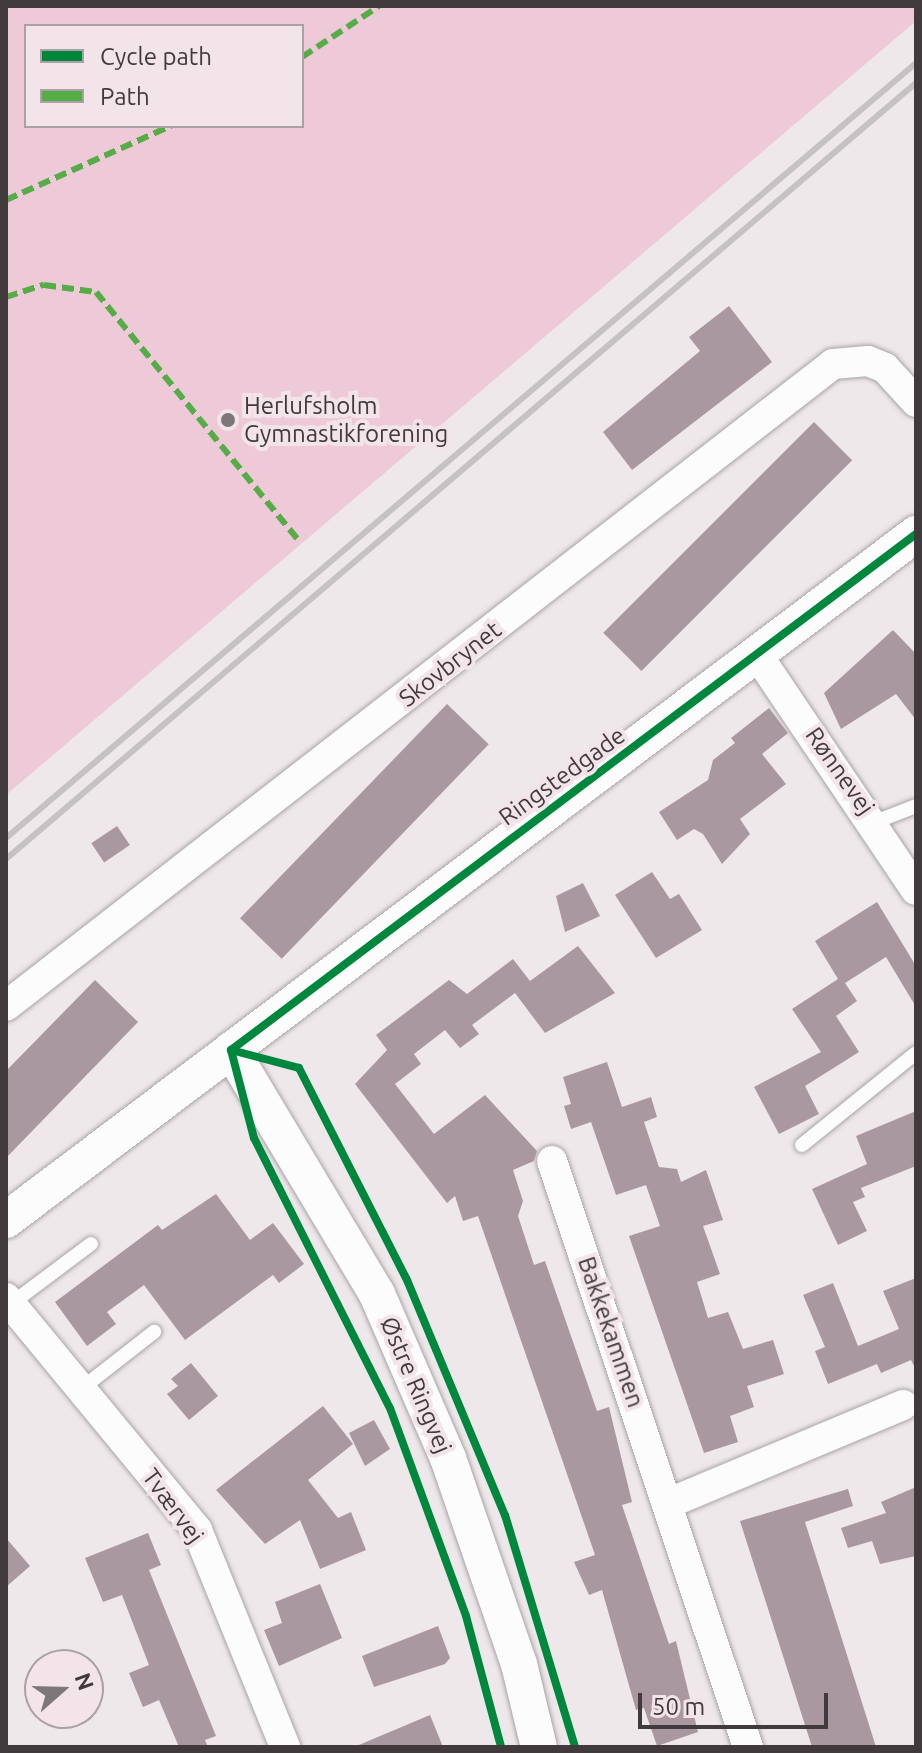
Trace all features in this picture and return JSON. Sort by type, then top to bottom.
[{"type":"street","name":"Skovbrynet","points":[[6,1006],[833,364],[868,361],[911,384]]},
{"type":"street","name":"Ringstedgade","points":[[6,1220],[916,534]]},
{"type":"street","name":"Rønnevej","points":[[758,656],[875,822],[916,890]]},
{"type":"street","name":"Østre Ringvej","points":[[231,1050],[377,1294],[448,1458],[519,1664],[539,1747]]},
{"type":"street","name":"Bakkekammen","points":[[552,1161],[669,1503],[748,1747]]},
{"type":"street","name":"Tværvej","points":[[9,1301],[197,1530],[285,1747]]},
{"type":"street","points":[[669,1503],[903,1405]]},
{"type":"lane","points":[[875,822],[916,806]]},
{"type":"lane","points":[[802,1145],[916,1053]]},
{"type":"lane","points":[[9,1301],[91,1244]]},
{"type":"lane","points":[[81,1389],[154,1332]]},
{"type":"shaded area","name":"Herlufsholm Gymnastikforening","points":[[6,6],[916,6],[916,21],[6,795]]},
{"type":"building","points":[[729,306],[772,362],[632,470],[603,432],[700,351],[689,337]]},
{"type":"building","points":[[814,422],[852,460],[641,671],[603,633]]},
{"type":"building","points":[[893,630],[916,654],[916,720],[896,694],[841,729],[824,693]]},
{"type":"building","points":[[447,704],[489,744],[282,959],[240,918]]},
{"type":"building","points":[[769,708],[788,733],[762,754],[786,784],[740,819],[750,834],[722,864],[703,834],[694,829],[677,840],[659,812],[708,780],[713,760],[735,743],[731,738]]},
{"type":"building","points":[[117,826],[130,845],[104,862],[91,843]]},
{"type":"building","points":[[652,872],[670,899],[679,894],[702,930],[656,958],[615,895]]},
{"type":"building","points":[[583,883],[600,916],[565,932],[556,896]]},
{"type":"building","points":[[877,902],[916,966],[916,1007],[886,957],[845,983],[857,1001],[836,1016],[859,1052],[805,1086],[819,1114],[779,1134],[754,1087],[821,1052],[792,1009],[838,979],[815,941]]},
{"type":"building","points":[[578,946],[615,993],[545,1033],[515,993],[472,1025],[479,1034],[460,1048],[445,1030],[414,1054],[421,1064],[395,1084],[434,1134],[485,1095],[537,1151],[534,1161],[513,1170],[523,1201],[518,1216],[534,1265],[545,1261],[597,1411],[609,1407],[632,1502],[622,1505],[669,1644],[676,1641],[698,1732],[657,1746],[644,1708],[636,1710],[602,1590],[589,1595],[574,1562],[595,1555],[478,1216],[463,1221],[455,1196],[447,1203],[355,1084],[387,1050],[376,1035],[449,980],[467,994],[513,959],[530,981]]},
{"type":"building","points":[[95,980],[138,1022],[6,1158],[6,1071]]},
{"type":"building","points":[[607,1062],[622,1107],[651,1097],[657,1117],[644,1122],[659,1167],[677,1169],[681,1182],[706,1170],[723,1220],[703,1226],[720,1274],[697,1282],[708,1318],[728,1312],[743,1349],[773,1340],[784,1374],[747,1386],[754,1407],[730,1416],[738,1442],[704,1453],[629,1236],[660,1226],[646,1185],[616,1195],[591,1122],[571,1129],[564,1106],[571,1104],[563,1077]]},
{"type":"building","points":[[916,1111],[916,1166],[861,1188],[865,1197],[853,1202],[867,1231],[838,1245],[812,1189],[867,1164],[856,1136]]},
{"type":"building","points":[[216,1194],[250,1240],[273,1223],[304,1264],[279,1283],[273,1275],[185,1340],[144,1285],[107,1312],[116,1324],[87,1346],[55,1302],[158,1225],[162,1230]]},
{"type":"building","points":[[916,1278],[916,1370],[911,1360],[881,1373],[877,1364],[828,1384],[815,1351],[825,1347],[803,1295],[833,1283],[858,1346],[899,1329],[883,1291]]},
{"type":"building","points":[[191,1363],[218,1396],[189,1420],[167,1394],[178,1386],[171,1379]]},
{"type":"building","points":[[323,1406],[353,1444],[308,1480],[338,1518],[351,1512],[366,1550],[320,1569],[300,1520],[265,1544],[216,1490]]},
{"type":"building","points":[[374,1420],[390,1449],[365,1466],[349,1433]]},
{"type":"building","points":[[916,1487],[916,1556],[880,1564],[872,1541],[848,1548],[841,1528],[886,1513],[881,1502]]},
{"type":"building","points":[[848,1489],[853,1506],[805,1522],[876,1747],[812,1747],[740,1521]]},
{"type":"building","points":[[148,1533],[161,1565],[149,1570],[216,1736],[205,1740],[208,1747],[179,1747],[159,1700],[143,1707],[129,1673],[149,1665],[122,1595],[103,1602],[85,1558]]},
{"type":"building","points":[[6,1538],[30,1566],[6,1587]]},
{"type":"building","points":[[320,1584],[342,1638],[279,1666],[264,1630],[282,1623],[275,1602]]},
{"type":"building","points":[[438,1626],[450,1658],[445,1664],[374,1687],[362,1656]]},
{"type":"building","points":[[430,1715],[443,1747],[354,1747]]},
{"type":"railway","points":[[6,838],[916,63]]},
{"type":"railway","points":[[6,859],[916,83]]},
{"type":"marked path","points":[[304,56],[379,6]]},
{"type":"marked path","points":[[6,200],[167,128]]},
{"type":"marked path","points":[[6,297],[44,285],[96,292],[298,540]]},
{"type":"cycle path","points":[[231,1050],[916,534]]},
{"type":"cycle path","points":[[231,1050],[299,1068],[407,1280],[505,1515],[575,1747]]},
{"type":"cycle path","points":[[231,1050],[254,1138],[390,1408],[466,1616],[501,1747]]},
{"type":"place","name":"Herlufsholm Gymnastikforening","points":[[228,420]]}]
